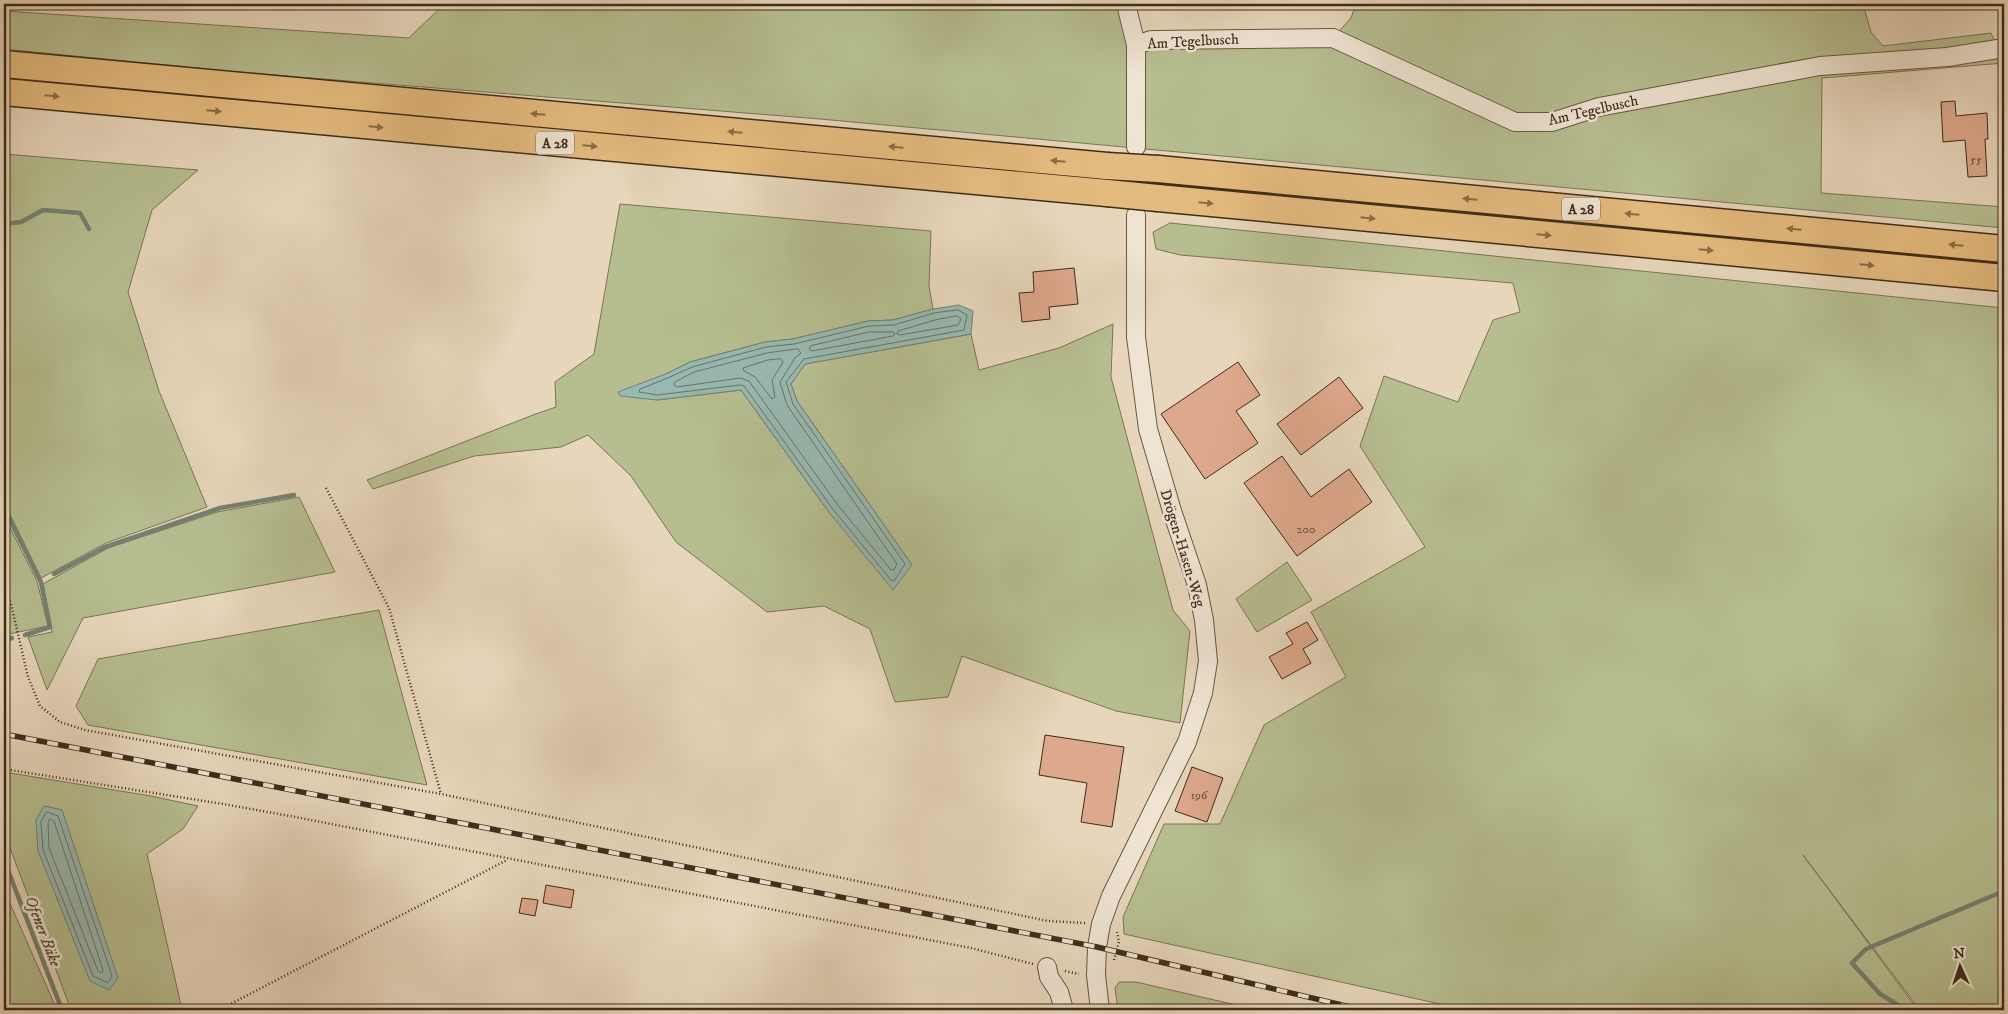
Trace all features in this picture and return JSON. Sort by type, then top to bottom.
[{"type":"highway","name":"A 28","points":[[4,64],[1107,166],[1158,169],[2004,249]]},
{"type":"highway","name":"A 28","points":[[4,92],[1107,193],[2004,278]]},
{"type":"street","points":[[1126,4],[1136,45],[1136,148]]},
{"type":"street","name":"Am Tegelbusch","points":[[1136,45],[1150,40],[1333,38],[1515,122],[1552,122],[1599,107],[1820,66],[1947,57],[2004,48]]},
{"type":"street","name":"Drögen-Hasen-Weg","points":[[1100,1010],[1096,975],[1097,948],[1101,924],[1111,896],[1187,742],[1203,693],[1208,661],[1204,620],[1197,586],[1172,511],[1148,429],[1136,337],[1136,215]]},
{"type":"street","points":[[1047,967],[1049,977],[1059,992],[1064,1010]]},
{"type":"path","points":[[326,488],[389,608],[440,794]]},
{"type":"path","points":[[4,588],[11,604],[28,677],[40,706],[60,722],[85,730],[440,794],[1048,921],[1101,924]]},
{"type":"path","points":[[4,769],[223,804],[971,948],[1047,967],[1096,975]]},
{"type":"path","points":[[219,1010],[508,859]]},
{"type":"green space","points":[[444,4],[1126,4],[1136,45],[1333,38],[1351,18],[1356,4],[1863,4],[1871,32],[1883,46],[1991,33],[2004,63],[1822,78],[1821,193],[2004,207],[2004,228],[820,119],[237,72],[4,49],[4,11],[409,38]]},
{"type":"green space","points":[[4,154],[198,170],[152,210],[128,292],[159,391],[207,507],[106,543],[41,578],[4,502]]},
{"type":"green space","points":[[620,204],[931,231],[929,286],[933,309],[893,320],[868,321],[793,339],[765,342],[690,362],[668,373],[657,400],[741,390],[828,511],[912,565],[797,401],[791,384],[805,364],[971,334],[979,370],[1059,348],[1113,324],[1111,377],[1173,610],[1190,631],[1180,723],[1116,711],[962,656],[948,697],[895,702],[870,629],[824,606],[767,612],[676,542],[631,476],[588,435],[561,447],[474,456],[373,489],[367,480],[556,407],[555,382],[594,354]]},
{"type":"green space","points":[[1170,223],[2004,308],[2004,1010],[1920,1010],[1803,855],[1918,1010],[1467,1010],[1124,934],[1123,917],[1164,824],[1220,824],[1264,725],[1346,677],[1311,612],[1425,547],[1360,446],[1384,376],[1458,402],[1493,320],[1520,312],[1513,283],[1180,255],[1156,249],[1153,232]]},
{"type":"green space","points":[[299,497],[335,572],[83,618],[47,690],[28,637],[52,632],[43,584],[108,548],[217,512]]},
{"type":"green space","points":[[4,516],[37,581],[48,626],[4,635]]},
{"type":"green space","points":[[1287,562],[1312,600],[1257,632],[1236,599]]},
{"type":"green space","points":[[379,610],[427,785],[88,725],[76,706],[98,659]]},
{"type":"green space","points":[[4,772],[151,796],[198,806],[183,829],[147,854],[182,1010],[71,1010],[4,832]],"holes":[[[44,806],[62,810],[38,851]]]},
{"type":"green space","points":[[4,888],[5,892],[57,1010],[4,1010]]},
{"type":"green space","points":[[1119,982],[1136,982],[1258,1010],[1194,1010],[1194,1006],[1187,1010],[1118,1010],[1115,988]]},
{"type":"water","points":[[959,305],[973,311],[971,334],[805,364],[791,384],[797,401],[912,565],[893,590],[828,511],[741,390],[657,400],[620,396],[618,392],[668,373],[690,362],[765,342],[793,339],[868,321],[893,320],[933,309]]},
{"type":"water","points":[[44,806],[62,810],[118,978],[109,990],[90,981],[38,851],[36,820]]},
{"type":"building","points":[[1955,101],[1956,116],[1987,113],[1988,139],[1985,139],[1987,176],[1968,177],[1965,140],[1943,142],[1941,102]]},
{"type":"building","points":[[1074,268],[1078,304],[1049,307],[1050,319],[1022,322],[1019,293],[1034,292],[1033,272]]},
{"type":"building","points":[[1238,362],[1260,395],[1236,411],[1258,443],[1205,479],[1161,414]]},
{"type":"building","points":[[1339,377],[1363,408],[1301,455],[1277,424]]},
{"type":"building","points":[[1282,456],[1311,497],[1349,469],[1372,502],[1297,556],[1244,483]]},
{"type":"building","points":[[1307,622],[1318,640],[1303,649],[1311,663],[1282,679],[1269,657],[1293,644],[1286,633]]},
{"type":"building","points":[[1045,735],[1124,747],[1112,827],[1081,822],[1087,783],[1039,775]]},
{"type":"building","points":[[1192,767],[1223,778],[1207,822],[1175,811]]},
{"type":"building","points":[[546,885],[574,890],[571,908],[543,903]]},
{"type":"building","points":[[522,898],[538,900],[535,916],[519,913]]},
{"type":"waterway","points":[[4,224],[21,222],[43,210],[80,213],[89,229]]},
{"type":"waterway","points":[[54,574],[105,547],[220,508],[294,495]]},
{"type":"waterway","points":[[4,508],[41,582],[50,627],[25,635]]},
{"type":"waterway","points":[[4,640],[12,638]]},
{"type":"waterway","name":"Ofener Bäke","points":[[4,860],[62,1010]]},
{"type":"waterway","points":[[1906,1010],[1880,994],[1852,963],[1866,949],[2004,891]]},
{"type":"railway","points":[[4,734],[1097,947],[1363,1010]]}]
